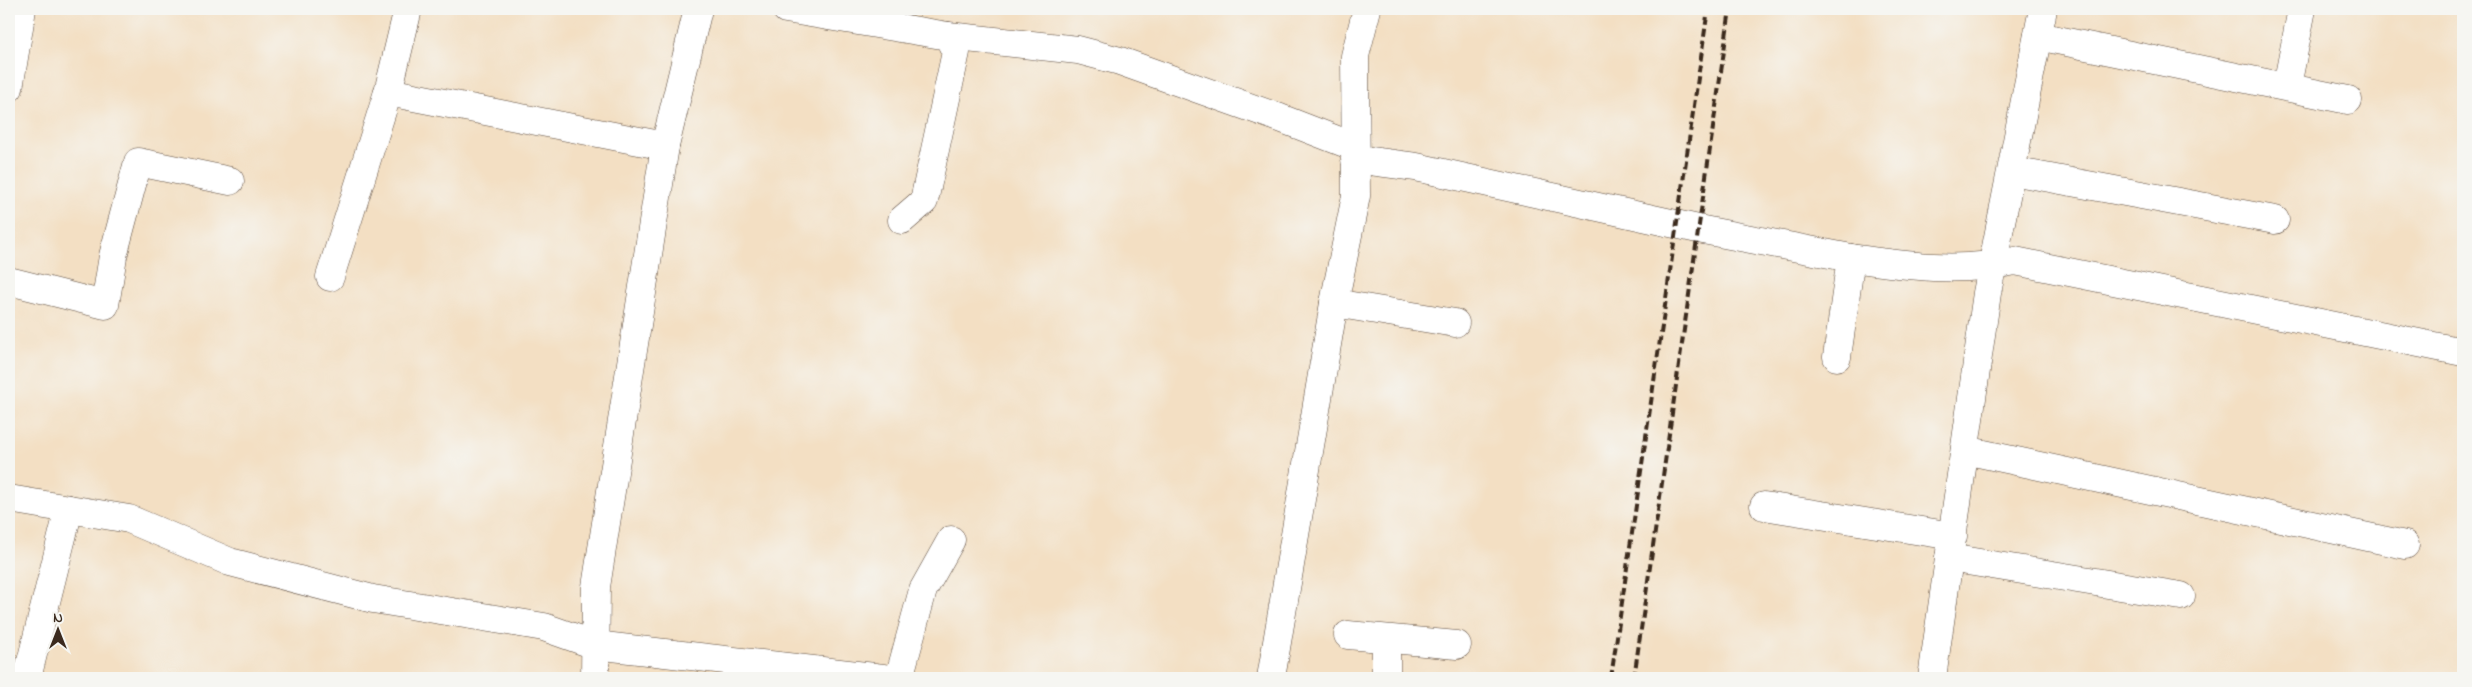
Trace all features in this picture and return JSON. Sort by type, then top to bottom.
[{"type":"street","points":[[9,88],[22,9]]},
{"type":"street","points":[[330,277],[388,92],[408,9]]},
{"type":"street","points":[[595,678],[596,587],[666,146],[698,9]]},
{"type":"street","points":[[786,9],[948,36],[1078,50],[1120,61],[1355,153],[1698,229],[1851,258],[1925,268],[1992,266],[2015,261],[2463,352]]},
{"type":"street","points":[[1271,678],[1334,304],[1356,196],[1355,56],[1367,9]]},
{"type":"street","points":[[1932,678],[1992,266],[2043,9]]},
{"type":"street","points":[[2287,86],[2302,9]]},
{"type":"street","points":[[902,220],[924,201],[956,52],[948,36]]},
{"type":"street","points":[[2038,36],[2348,100]]},
{"type":"street","points":[[388,92],[666,146]]},
{"type":"street","points":[[9,281],[105,306],[113,256],[138,162],[230,181]]},
{"type":"street","points":[[2012,171],[2275,220]]},
{"type":"street","points":[[1837,357],[1851,258]]},
{"type":"street","points":[[1334,304],[1455,323]]},
{"type":"street","points":[[1965,450],[2405,545]]},
{"type":"street","points":[[9,499],[129,519],[230,562],[354,594],[544,628],[595,645],[883,678]]},
{"type":"street","points":[[1764,506],[2181,596]]},
{"type":"street","points":[[27,678],[69,509]]},
{"type":"street","points":[[899,678],[923,590],[951,540]]},
{"type":"street","points":[[1348,635],[1457,645]]},
{"type":"street","points":[[1386,639],[1386,678]]},
{"type":"railway","points":[[1611,678],[1708,9]]},
{"type":"railway","points":[[1634,678],[1730,9]]}]
